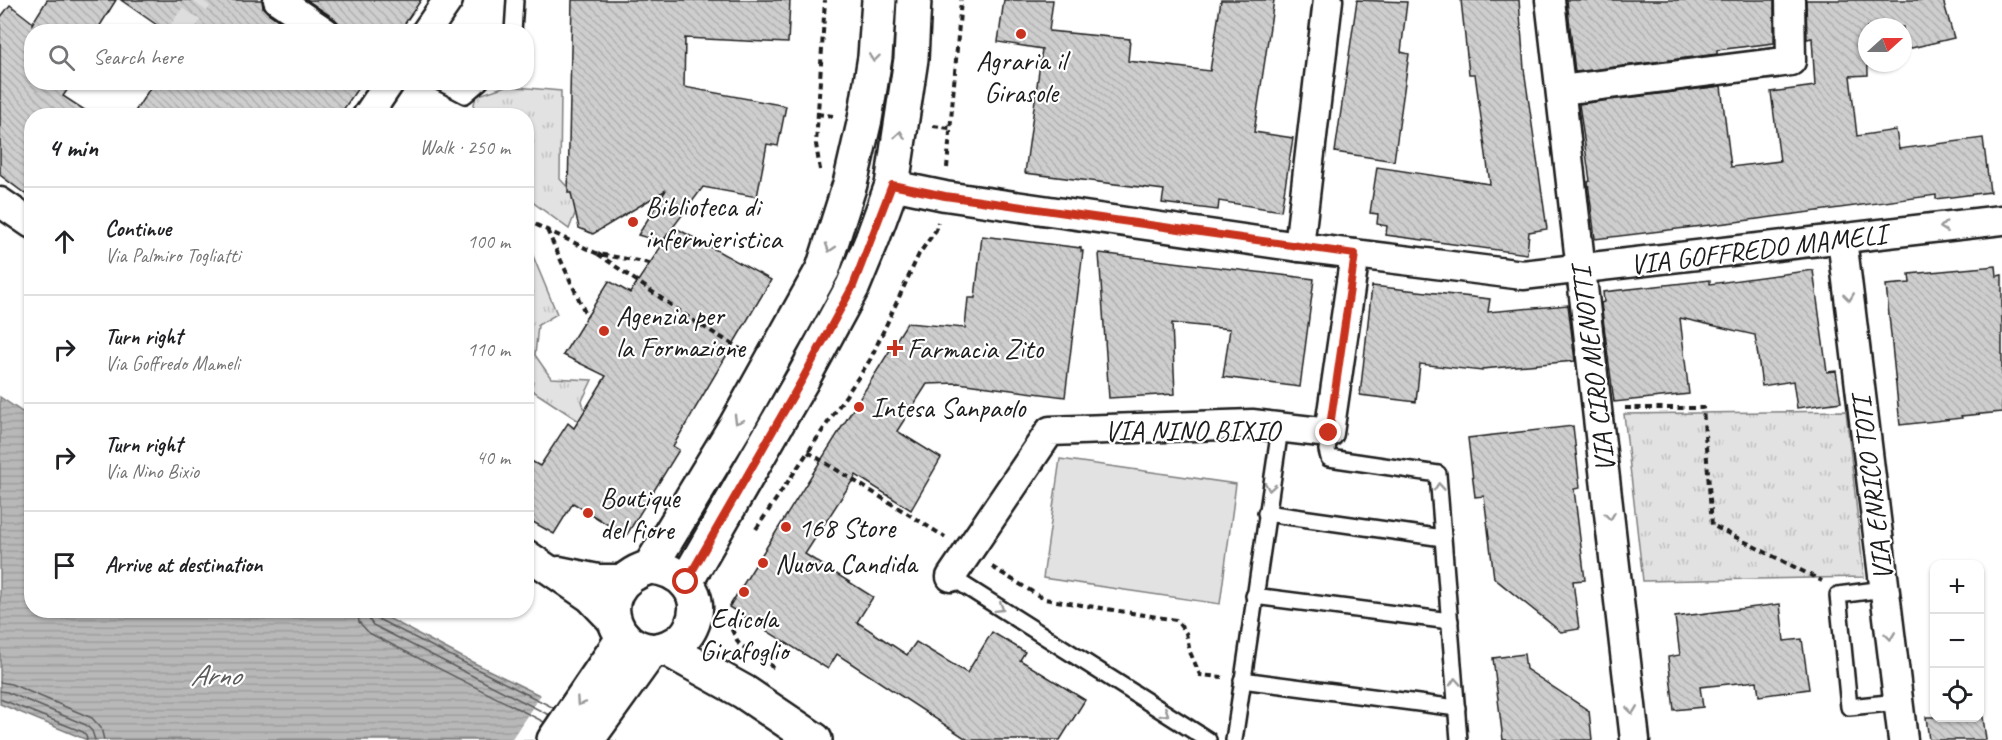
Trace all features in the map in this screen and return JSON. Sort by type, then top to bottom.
[{"type":"main road","points":[[815,740],[744,692],[639,640],[613,612],[613,600],[618,588],[637,573],[736,425],[823,269],[850,184],[867,109],[875,57],[879,0]]},
{"type":"main road","points":[[686,582],[853,286],[892,185],[911,59],[914,0]]},
{"type":"main road","points":[[637,573],[663,568],[675,573],[686,582],[693,594],[696,608],[688,633],[679,643],[639,640]]},
{"type":"main road","points":[[693,622],[726,673],[744,692]]},
{"type":"main road","points":[[587,740],[618,672],[639,640]]},
{"type":"main road","points":[[554,740],[618,672]]},
{"type":"street","points":[[278,0],[313,24]]},
{"type":"street","points":[[432,24],[448,0]]},
{"type":"street","points":[[1299,247],[1328,0]]},
{"type":"street","name":"VIA CIRO MENOTTI","points":[[1550,0],[1635,740]]},
{"type":"street","points":[[1561,90],[1791,61],[1790,0]]},
{"type":"street","points":[[372,108],[385,90]]},
{"type":"street","name":"VIA GOFFREDO MAMELI","points":[[892,185],[957,198],[1299,247],[1523,276],[2002,220]]},
{"type":"street","points":[[0,202],[24,218]]},
{"type":"street","name":"VIA ENRICO TOTI","points":[[1842,239],[1903,740]]},
{"type":"street","points":[[1329,433],[1355,254]]},
{"type":"street","name":"VIA NINO BIXIO","points":[[951,577],[1050,430],[1252,424],[1329,433]]},
{"type":"street","points":[[535,560],[573,575],[598,579],[637,573]]},
{"type":"street","points":[[535,560],[590,598],[639,640]]},
{"type":"lane","points":[[514,24],[515,0]]},
{"type":"lane","points":[[457,90],[465,94],[470,90]]},
{"type":"lane","points":[[1234,740],[1280,429]]},
{"type":"lane","points":[[1329,433],[1327,450],[1329,458],[1438,474],[1459,740]]},
{"type":"lane","points":[[1266,513],[1443,538]]},
{"type":"lane","points":[[951,577],[1208,740]]},
{"type":"lane","points":[[1884,589],[1838,595],[1849,707],[1898,702]]},
{"type":"lane","points":[[1254,596],[1450,621]]},
{"type":"lane","points":[[1242,680],[1457,708]]},
{"type":"path","points":[[820,176],[816,144],[825,0]]},
{"type":"path","points":[[534,224],[598,254],[694,321],[769,366]]},
{"type":"path","points":[[547,230],[587,317]]},
{"type":"path","points":[[598,254],[650,263]]},
{"type":"path","points":[[1598,408],[1703,408],[1712,525],[1823,581],[1838,595]]},
{"type":"path","points":[[808,452],[1044,599],[1176,621],[1186,633],[1190,652],[1200,675],[1242,680]]},
{"type":"green space","points":[[534,89],[561,91],[560,179],[580,201],[569,229],[534,203],[534,108],[473,108],[476,96],[494,90]]},
{"type":"green space","points":[[534,258],[557,314],[538,325],[535,355],[551,378],[592,380],[582,401],[591,429],[534,392]]},
{"type":"green space","points":[[1846,411],[1864,577],[1643,581],[1624,414]]},
{"type":"green space","points":[[1060,459],[1236,484],[1220,604],[1043,578]]},
{"type":"water","name":"Arno","points":[[0,397],[24,413],[24,618],[388,618],[586,718],[615,740],[87,740],[0,704]]},
{"type":"pier","points":[[542,693],[588,715],[618,740],[511,740]]},
{"type":"building","points":[[47,0],[116,0],[101,24],[32,24]]},
{"type":"building","points":[[121,0],[262,0],[263,8],[284,24],[156,24]]},
{"type":"building","points":[[307,0],[421,0],[404,24],[340,24]]},
{"type":"building","points":[[572,0],[790,0],[788,43],[685,38],[684,87],[786,106],[778,146],[767,144],[757,197],[703,187],[662,242],[638,235],[666,190],[593,234],[579,228],[571,193],[568,193]]},
{"type":"building","points":[[1004,0],[1053,0],[1049,31],[1130,39],[1128,61],[1210,71],[1221,0],[1274,0],[1254,132],[1293,138],[1281,211],[1219,201],[1218,210],[1162,203],[1164,190],[1025,173],[1042,49],[998,42]]},
{"type":"building","points":[[1357,0],[1407,2],[1401,52],[1409,54],[1394,161],[1335,152]]},
{"type":"building","points":[[1461,0],[1519,0],[1524,69],[1547,229],[1529,232],[1527,254],[1386,235],[1387,226],[1377,224],[1378,214],[1370,213],[1377,167],[1490,184],[1475,74],[1469,74]]},
{"type":"building","points":[[1567,0],[1774,0],[1774,43],[1717,50],[1717,54],[1575,72]]},
{"type":"building","points":[[1806,0],[1943,0],[1954,38],[1912,48],[1912,18],[1858,18],[1858,72],[1868,72],[1868,75],[1850,76],[1857,136],[1896,130],[1899,149],[1983,138],[1990,192],[1936,199],[1936,195],[1595,239],[1588,182],[1590,181],[1579,104],[1721,86],[1731,167],[1780,161],[1771,92],[1815,86],[1812,38],[1807,39]]},
{"type":"building","points":[[10,5],[32,24],[24,24],[24,90],[67,90],[63,96],[82,108],[24,108],[24,193],[0,175],[0,18]]},
{"type":"building","points":[[149,90],[357,90],[344,108],[137,108]]},
{"type":"building","points":[[674,227],[771,280],[673,446],[679,450],[626,536],[573,503],[554,534],[534,523],[534,463],[540,466],[568,423],[574,428],[606,376],[563,355],[609,281],[630,293]]},
{"type":"building","points":[[982,236],[1081,248],[1083,251],[1065,397],[958,383],[927,384],[897,431],[941,458],[911,510],[856,475],[805,554],[873,597],[857,622],[907,655],[916,642],[967,673],[992,632],[1025,652],[1020,660],[1085,700],[1060,740],[968,740],[837,654],[828,669],[729,607],[907,323],[965,328],[968,298],[975,298]]},
{"type":"building","points":[[1099,253],[1314,279],[1300,387],[1223,377],[1230,329],[1172,323],[1175,394],[1109,398]]},
{"type":"building","points":[[1996,266],[1997,276],[2002,275],[2002,412],[1900,425],[1886,285],[1910,283],[1909,274]]},
{"type":"building","points":[[1813,270],[1827,372],[1836,371],[1841,402],[1797,408],[1793,381],[1762,386],[1755,335],[1680,318],[1689,394],[1614,402],[1601,303],[1604,302],[1603,292],[1710,280],[1710,284]]},
{"type":"building","points":[[1372,286],[1490,299],[1488,312],[1568,305],[1575,361],[1482,369],[1482,371],[1420,364],[1416,402],[1360,395]]},
{"type":"building","points":[[1573,426],[1580,488],[1574,489],[1585,580],[1573,581],[1579,629],[1561,632],[1494,578],[1484,496],[1475,497],[1468,438]]},
{"type":"building","points":[[1780,604],[1784,641],[1802,639],[1809,689],[1759,696],[1757,681],[1700,687],[1703,707],[1674,710],[1668,657],[1680,655],[1675,617]]},
{"type":"building","points":[[1524,654],[1526,669],[1589,711],[1592,740],[1503,740],[1493,658]]},
{"type":"building","points":[[1926,717],[1930,717],[1930,722],[1984,722],[1986,740],[1929,740]]},
{"type":"tunnel","points":[[184,24],[201,0]]},
{"type":"place","name":"Agraria il Girasole","points":[[1021,34]]},
{"type":"place","name":"Biblioteca di infermieristica","points":[[633,222]]},
{"type":"place","name":"Agenzia per la Formazione","points":[[604,331]]},
{"type":"place","name":"Farmacia Zito","points":[[895,348]]},
{"type":"place","name":"Intesa Sanpaolo","points":[[859,407]]},
{"type":"place","name":"Boutique del fiore","points":[[588,513]]},
{"type":"place","name":"168 Store","points":[[786,527]]},
{"type":"place","name":"Nuova Candida","points":[[763,563]]},
{"type":"place","name":"Edicola Girafoglio","points":[[744,592]]},
{"type":"route","points":[[686,582],[853,286],[892,185],[945,196],[1355,254],[1329,433]]}]
